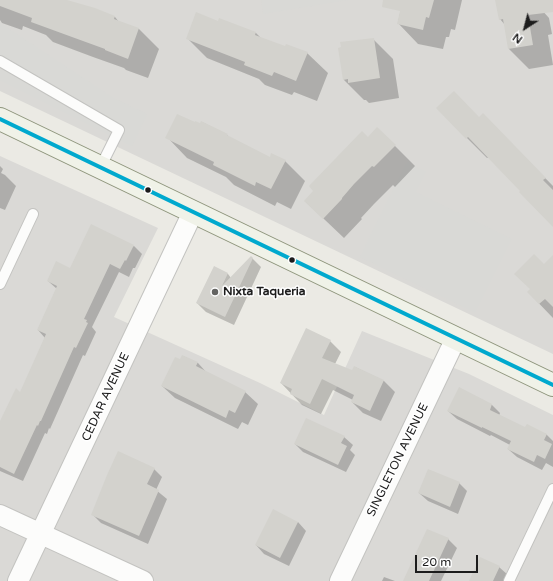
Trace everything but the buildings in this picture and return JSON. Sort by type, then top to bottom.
[{"type":"street","points":[[0,119],[553,385]]},
{"type":"street","name":"CEDAR AVENUE","points":[[18,581],[193,212]]},
{"type":"street","name":"SINGLETON AVENUE","points":[[340,581],[456,338]]},
{"type":"street","points":[[0,515],[143,581]]},
{"type":"lane","points":[[0,61],[119,130],[100,168]]},
{"type":"lane","points":[[0,284],[33,214]]},
{"type":"lane","points":[[509,581],[553,489]]},
{"type":"shaded area","points":[[0,0],[553,0],[553,354],[0,91]]},
{"type":"shaded area","points":[[261,0],[348,0],[263,14]]},
{"type":"shaded area","points":[[0,23],[112,97],[147,114],[132,146],[0,80]]},
{"type":"shaded area","points":[[0,156],[158,228],[114,317],[260,383],[324,415],[362,331],[469,374],[553,415],[553,581],[0,581]]},
{"type":"shaded area","points":[[407,162],[426,172],[416,192],[512,239],[475,313],[360,257]]},
{"type":"transit line","points":[[0,119],[553,385]]},
{"type":"place","name":"Nixta Taqueria","points":[[215,292]]}]
